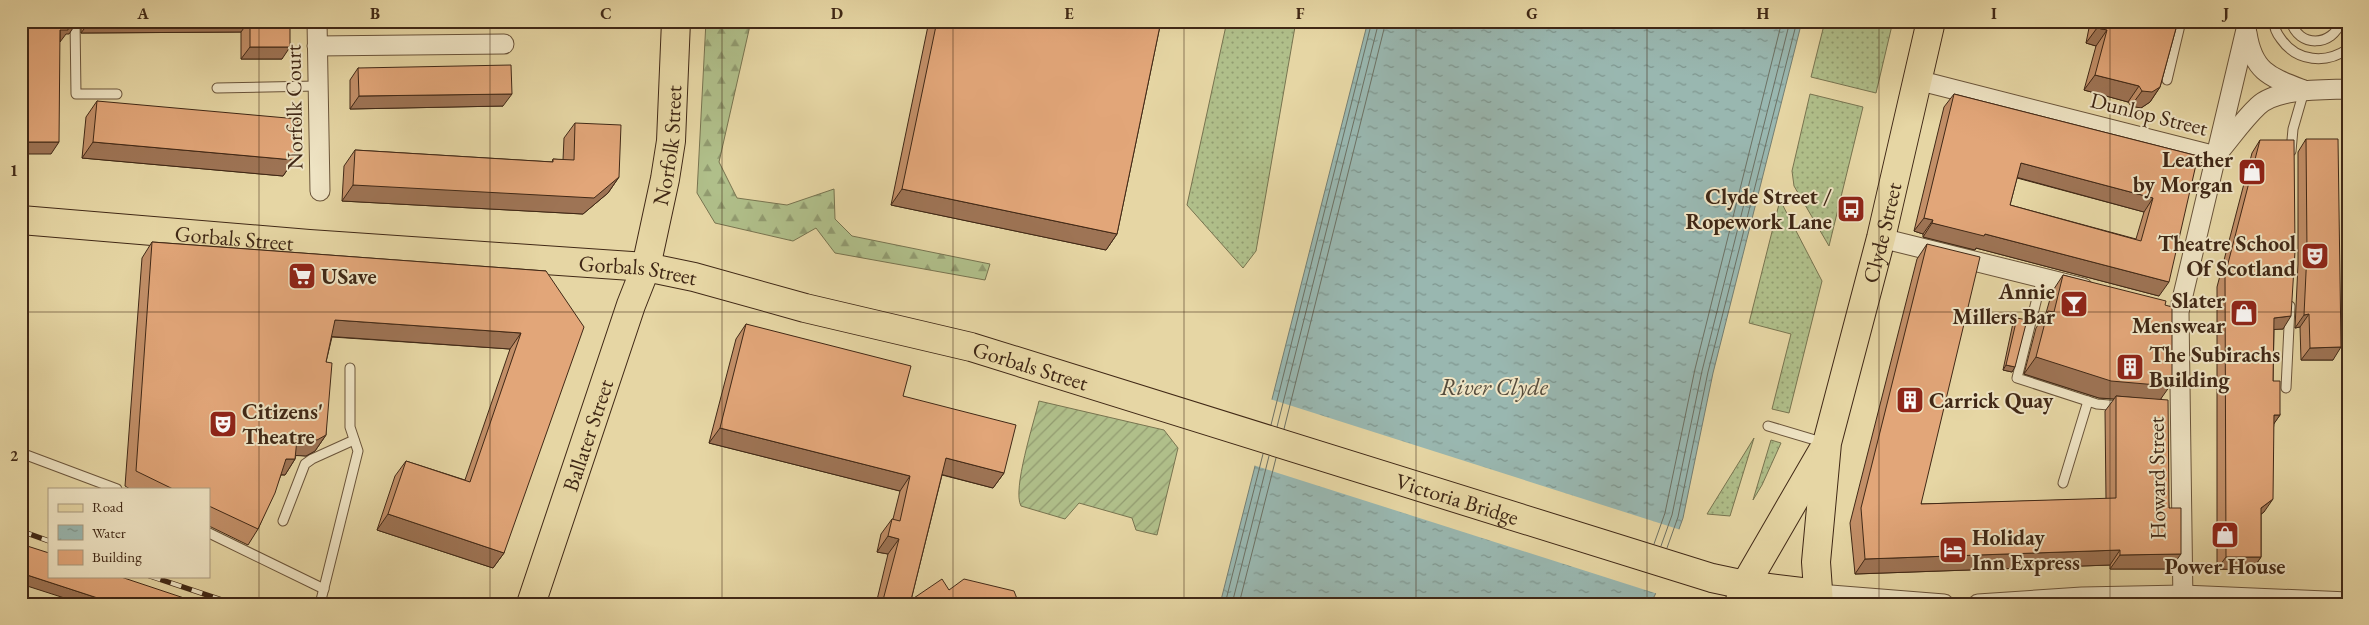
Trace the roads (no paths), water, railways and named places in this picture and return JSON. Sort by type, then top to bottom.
[{"type":"main road","name":"Norfolk Street","points":[[646,267],[671,141],[676,21]]},
{"type":"main road","name":"Clyde Street","points":[[1818,599],[1817,541],[1827,444],[1881,238],[1931,21]]},
{"type":"main road","name":"Gorbals Street","points":[[21,220],[309,244],[646,267],[694,277],[805,308],[971,347],[1234,428]]},
{"type":"main road","name":"Ballater Street","points":[[531,604],[631,305],[646,267]]},
{"type":"main road","name":"Victoria Bridge","points":[[1234,428],[1682,567],[1712,578],[1742,594]]},
{"type":"main road","name":"Clyde Street","points":[[1742,594],[1827,444]]},
{"type":"main road","points":[[1742,594],[1818,599]]},
{"type":"main road","points":[[1742,594],[1791,604]]},
{"type":"street","name":"Norfolk Court","points":[[317,21],[320,191]]},
{"type":"street","name":"Howard Street","points":[[2247,25],[2249,49],[2261,68],[2278,80],[2304,90]]},
{"type":"street","name":"Howard Street","points":[[2183,599],[2175,410],[2179,312],[2247,25]]},
{"type":"street","points":[[317,46],[504,44]]},
{"type":"street","name":"Dunlop Street","points":[[1917,80],[2216,156],[2259,105],[2273,98],[2304,90],[2348,89]]},
{"type":"street","points":[[1881,238],[2097,292]]},
{"type":"street","points":[[2161,307],[2179,312]]},
{"type":"street","points":[[1818,599],[1944,604]]},
{"type":"street","points":[[1978,604],[2183,599],[2348,602]]},
{"type":"lane","points":[[75,21],[76,94],[117,94]]},
{"type":"lane","points":[[2167,80],[2181,21]]},
{"type":"lane","points":[[2274,21],[2276,32],[2283,42],[2291,51],[2303,57],[2320,60],[2337,56],[2348,48]]},
{"type":"lane","points":[[2291,21],[2299,36],[2307,40],[2321,41],[2330,38],[2338,31],[2341,21]]},
{"type":"lane","points":[[218,88],[318,86]]},
{"type":"lane","points":[[2291,157],[2293,129],[2304,90]]},
{"type":"lane","points":[[2042,278],[2018,378],[2097,404],[2134,407]]},
{"type":"lane","points":[[2286,388],[2290,300]]},
{"type":"lane","points":[[320,604],[358,451],[350,427],[350,368]]},
{"type":"lane","points":[[2063,483],[2088,401]]},
{"type":"lane","points":[[1768,426],[1827,444]]},
{"type":"lane","points":[[283,521],[305,464],[312,458],[354,440]]},
{"type":"lane","points":[[21,452],[114,488]]},
{"type":"lane","points":[[210,533],[324,589]]},
{"type":"water","name":"River Clyde","points":[[1368,21],[1802,21],[1713,373],[1683,518],[1650,604],[1220,604]]},
{"type":"railway","points":[[21,531],[48,541]]},
{"type":"railway","points":[[156,578],[234,604]]},
{"type":"place","name":"Leather by Morgan","points":[[2252,172]]},
{"type":"place","name":"Clyde Street / Ropework Lane","points":[[1851,209]]},
{"type":"place","name":"Theatre School Of Scotland","points":[[2315,256]]},
{"type":"place","name":"USave","points":[[302,276]]},
{"type":"place","name":"Annie Millers Bar","points":[[2074,304]]},
{"type":"place","name":"Slater Menswear","points":[[2244,313]]},
{"type":"place","name":"The Subirachs Building","points":[[2130,367]]},
{"type":"place","name":"Carrick Quay","points":[[1910,400]]},
{"type":"place","name":"Citizens' Theatre","points":[[223,424]]},
{"type":"place","name":"Power House","points":[[2225,535]]},
{"type":"place","name":"Holiday Inn Express","points":[[1953,550]]}]
